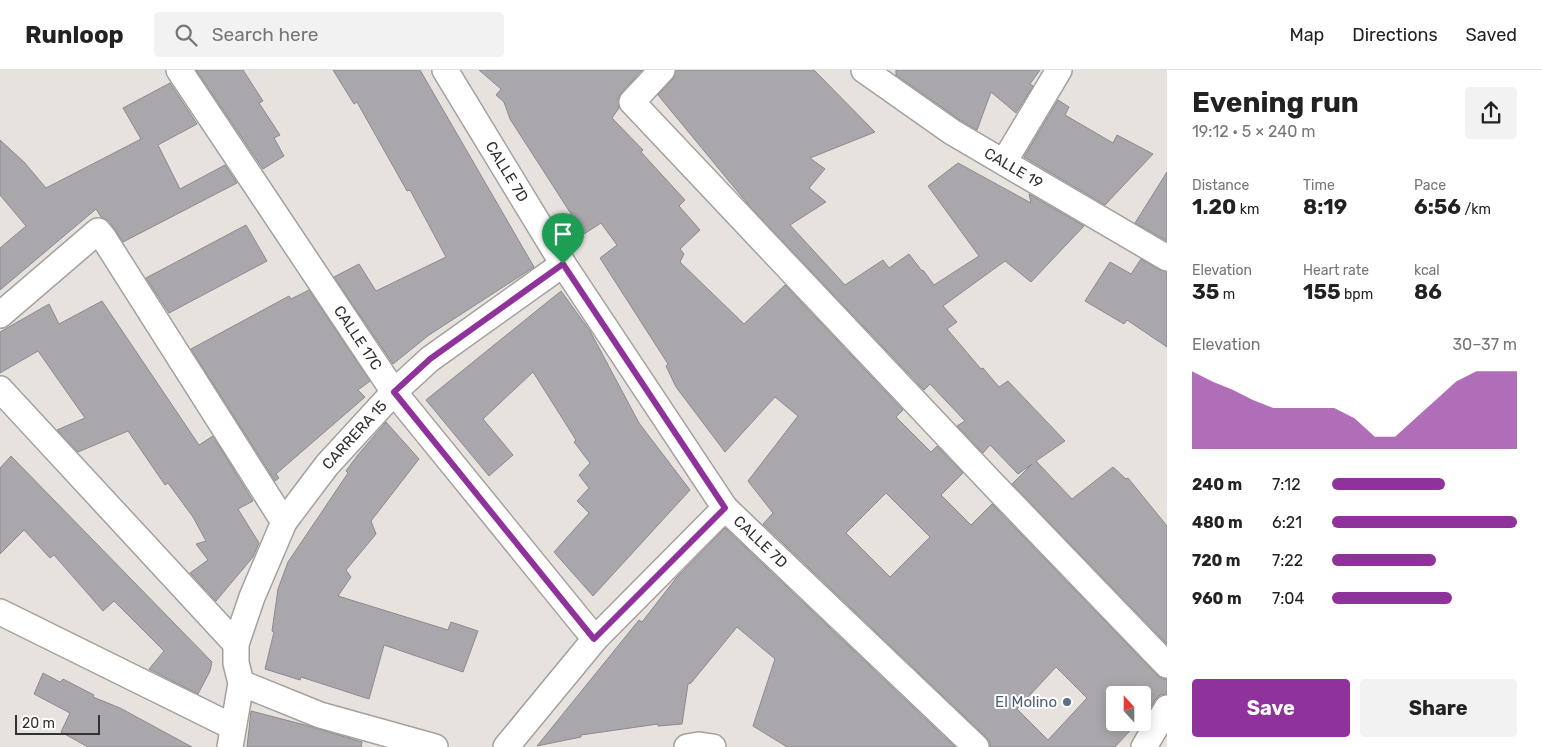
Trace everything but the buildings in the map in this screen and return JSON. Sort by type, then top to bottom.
[{"type":"street","name":"CALLE 17C","points":[[179,70],[394,392],[594,639]]},
{"type":"street","name":"CALLE 7D","points":[[445,70],[563,264],[725,508],[976,747]]},
{"type":"street","points":[[662,70],[632,102],[987,478],[1167,665]]},
{"type":"street","name":"CALLE 19","points":[[864,70],[952,132],[1167,258]]},
{"type":"street","points":[[1004,162],[1059,70]]},
{"type":"street","points":[[0,315],[98,231],[284,522]]},
{"type":"street","name":"CARRERA 15","points":[[236,644],[252,596],[284,522],[327,465],[394,392],[430,359],[563,264]]},
{"type":"street","points":[[0,389],[236,644],[236,663],[241,683],[232,737],[0,612]]},
{"type":"street","points":[[506,747],[594,639],[725,508]]},
{"type":"street","points":[[241,683],[320,715],[435,747]]},
{"type":"street","points":[[1144,747],[1167,708]]},
{"type":"street","points":[[687,747],[700,745],[713,747]]},
{"type":"place","name":"El Molino","points":[[1067,702]]},
{"type":"route","points":[[563,264],[725,508],[594,639],[394,392],[430,359],[563,264]]}]
